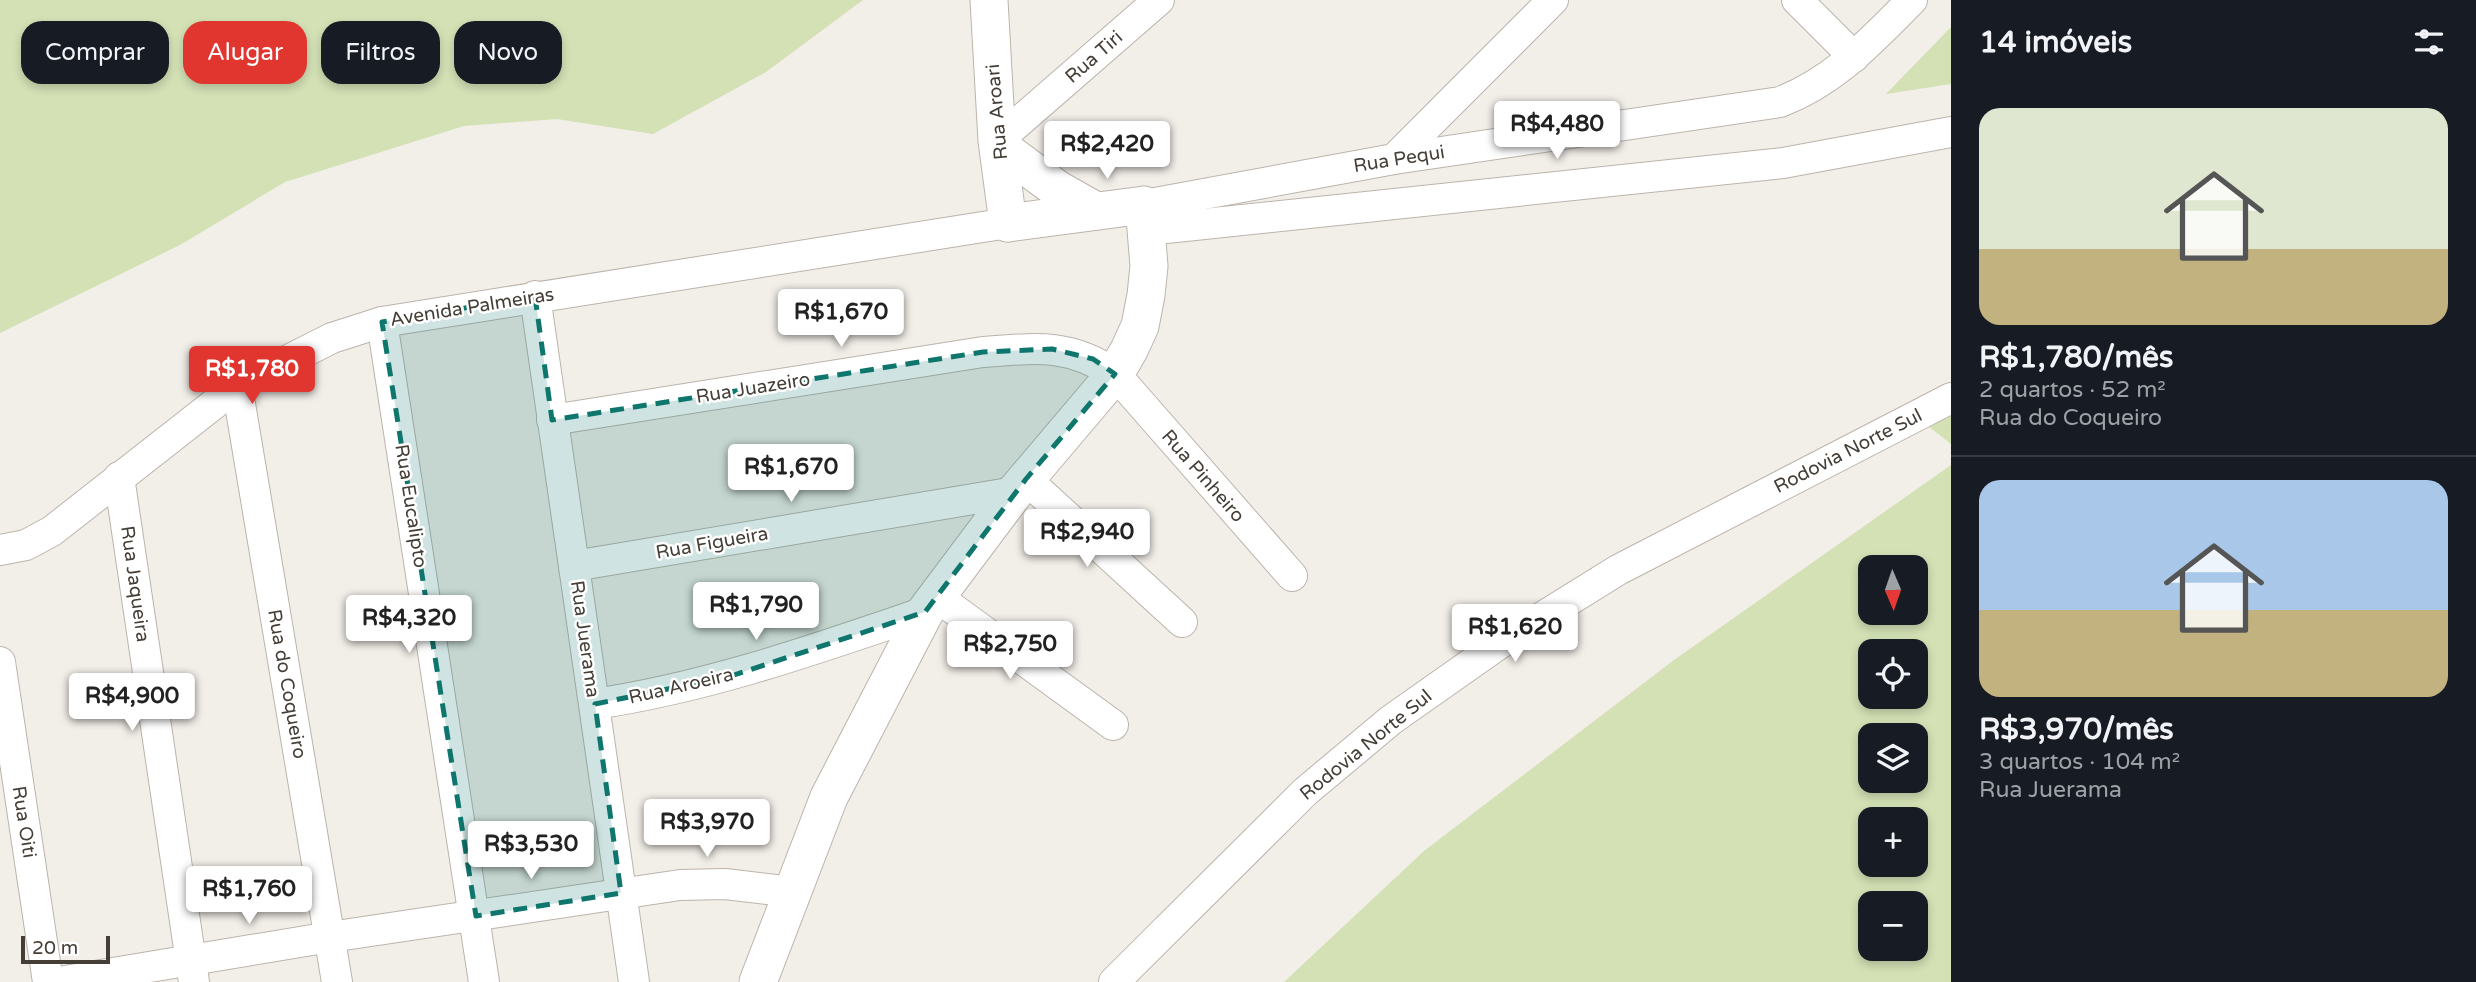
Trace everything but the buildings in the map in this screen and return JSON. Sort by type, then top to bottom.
[{"type":"street","name":"Rua Aroari","points":[[989,0],[998,144],[1008,223]]},
{"type":"street","name":"Rua Tiri","points":[[998,144],[1159,0]]},
{"type":"street","points":[[1394,159],[1553,0]]},
{"type":"street","points":[[1797,0],[1854,57]]},
{"type":"street","name":"Rua Pequi","points":[[1145,217],[1394,159],[1780,102],[1828,79],[1912,0]]},
{"type":"street","points":[[1008,223],[1040,242],[1145,217],[1783,163],[1951,132]]},
{"type":"street","points":[[998,144],[1058,189],[1096,211]]},
{"type":"street","points":[[1008,223],[1096,211],[1145,217]]},
{"type":"street","points":[[758,982],[829,797],[931,605],[1021,485],[1115,374],[1140,326],[1149,266],[1145,217]]},
{"type":"street","name":"Avenida Palmeiras","points":[[0,550],[26,545],[52,531],[237,386],[332,338],[382,322],[1008,223]]},
{"type":"street","name":"Rua Juerama","points":[[535,296],[634,982]]},
{"type":"street","name":"Rua Eucalipto","points":[[382,322],[476,916],[484,982]]},
{"type":"street","name":"Rua Juazeiro","points":[[552,420],[983,352],[1063,351],[1093,359],[1115,374]]},
{"type":"street","name":"Rua Pinheiro","points":[[1115,374],[1292,576]]},
{"type":"street","name":"Rua do Coqueiro","points":[[237,386],[337,982]]},
{"type":"street","name":"Rodovia Norte Sul","points":[[1114,982],[1305,792],[1391,720],[1499,644],[1618,570],[1951,398]]},
{"type":"street","name":"Rua Jaqueira","points":[[120,477],[192,972]]},
{"type":"street","points":[[1021,485],[1182,622]]},
{"type":"street","name":"Rua Figueira","points":[[574,566],[1021,485]]},
{"type":"street","points":[[931,605],[1113,725]]},
{"type":"street","name":"Rua Aroeira","points":[[595,704],[684,689],[731,676],[931,605]]},
{"type":"street","name":"Rua Oiti","points":[[0,662],[48,982]]},
{"type":"street","points":[[59,982],[192,972],[330,937],[621,893],[706,884],[792,892]]},
{"type":"highlighted area","points":[[535,296],[552,420],[983,352],[1052,349],[1093,359],[1115,374],[1026,479],[925,612],[731,676],[595,704],[621,893],[476,916],[382,322]]},
{"type":"green space","points":[[0,0],[863,0],[766,72],[653,134],[557,119],[464,126],[285,182],[180,245],[0,333]]},
{"type":"green space","points":[[1951,27],[1951,84],[1886,94]]},
{"type":"green space","points":[[1951,408],[1951,444],[1924,423]]},
{"type":"green space","points":[[1951,465],[1951,982],[1284,982],[1424,851],[1674,660]]}]
